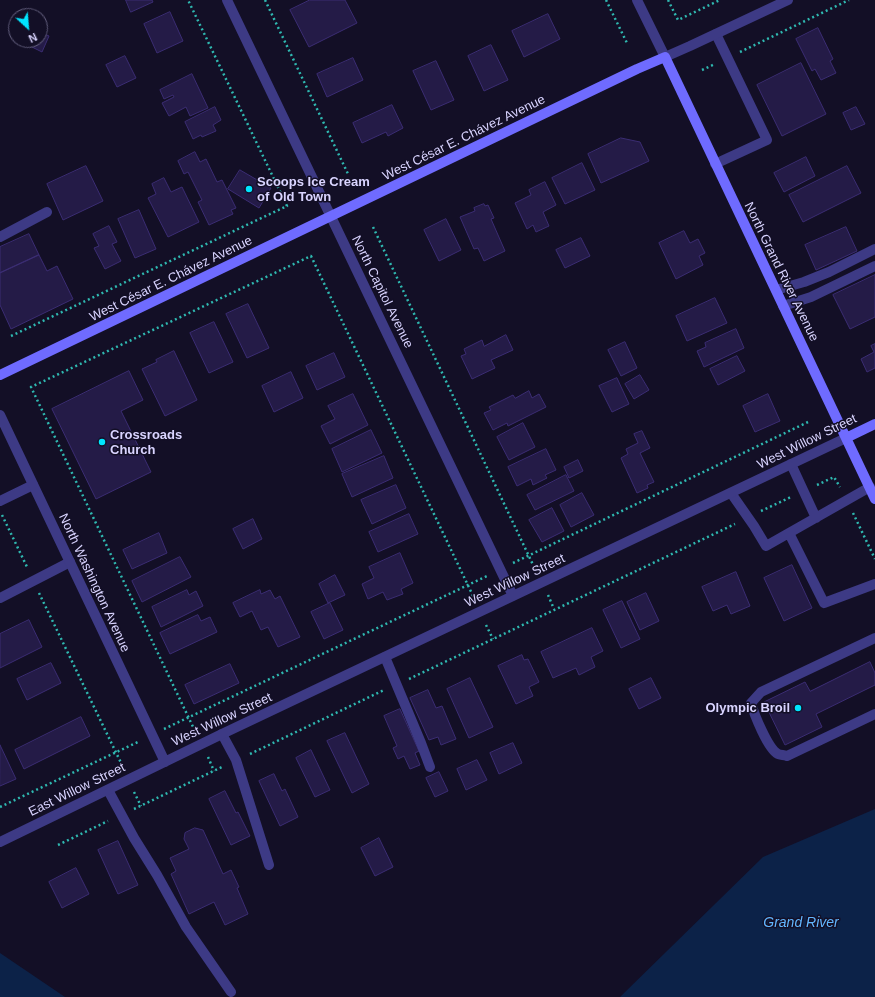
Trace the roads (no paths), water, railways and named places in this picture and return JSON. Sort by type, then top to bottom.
[{"type":"street","name":"North Capitol Avenue","points":[[227,0],[513,596]]},
{"type":"street","points":[[637,0],[664,58]]},
{"type":"street","name":"West César E. Chávez Avenue","points":[[0,375],[630,73],[788,0]]},
{"type":"street","points":[[715,164],[767,140],[716,34]]},
{"type":"street","name":"North Grand River Avenue","points":[[664,58],[875,498]]},
{"type":"street","points":[[0,237],[47,212]]},
{"type":"street","points":[[776,290],[804,282],[829,272],[875,249]]},
{"type":"street","points":[[783,306],[811,297],[875,266]]},
{"type":"street","name":"North Washington Avenue","points":[[0,415],[165,762]]},
{"type":"street","name":"West Willow Street","points":[[165,762],[875,424]]},
{"type":"street","points":[[791,464],[816,518]]},
{"type":"street","points":[[0,501],[33,485]]},
{"type":"street","points":[[731,493],[766,546],[870,487]]},
{"type":"street","points":[[789,533],[824,603],[875,584]]},
{"type":"street","points":[[0,598],[70,562]]},
{"type":"street","points":[[875,638],[761,692],[751,703],[754,713],[770,747],[777,754],[788,756],[875,714]]},
{"type":"street","points":[[385,657],[430,766]]},
{"type":"street","points":[[222,734],[236,760],[269,865]]},
{"type":"street","name":"East Willow Street","points":[[0,842],[165,762]]},
{"type":"street","points":[[108,790],[186,927],[231,992]]},
{"type":"water","name":"Grand River","points":[[875,809],[875,997],[620,997],[763,857]]},
{"type":"water","points":[[0,953],[65,997],[0,997]]},
{"type":"place","name":"Scoops Ice Cream of Old Town","points":[[249,189]]},
{"type":"place","name":"Crossroads Church","points":[[102,442]]},
{"type":"place","name":"Olympic Broil","points":[[798,708]]}]
